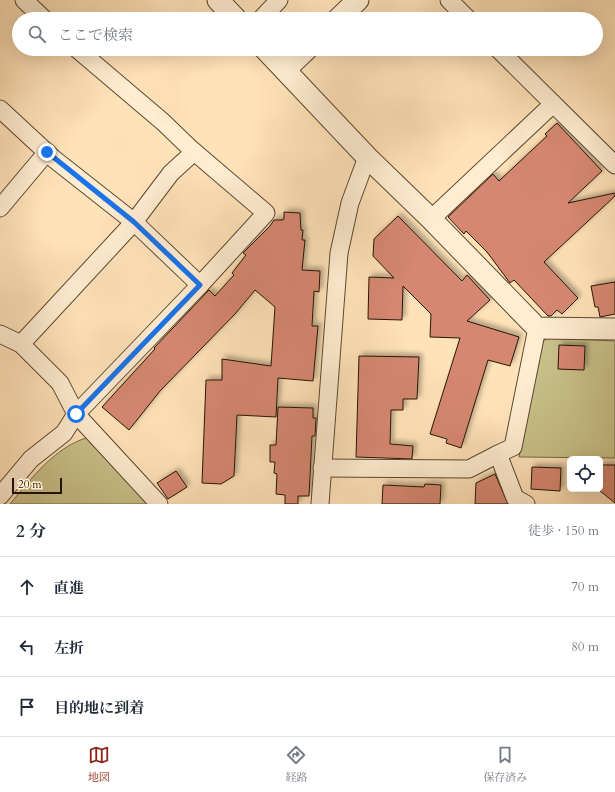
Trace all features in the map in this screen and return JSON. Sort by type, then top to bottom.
[{"type":"street","points":[[24,0],[37,12]]},
{"type":"street","points":[[218,0],[229,12]]},
{"type":"street","points":[[268,12],[279,0]]},
{"type":"street","points":[[345,12],[358,0]]},
{"type":"street","points":[[449,0],[461,12]]},
{"type":"street","points":[[0,496],[31,459],[64,433],[76,414],[200,285],[266,213],[85,56]]},
{"type":"street","points":[[272,56],[367,157],[431,219],[537,328],[615,329]]},
{"type":"street","points":[[285,70],[300,56]]},
{"type":"street","points":[[505,56],[615,165]]},
{"type":"street","points":[[431,219],[553,104]]},
{"type":"street","points":[[0,109],[47,152],[134,222],[200,285]]},
{"type":"street","points":[[0,208],[47,152]]},
{"type":"street","points":[[21,344],[134,222],[171,173],[194,152]]},
{"type":"street","points":[[320,504],[339,253],[350,203],[367,157]]},
{"type":"street","points":[[322,468],[469,469],[513,447],[537,328]]},
{"type":"street","points":[[0,334],[21,344],[60,383],[76,414],[159,504]]},
{"type":"street","points":[[498,454],[515,498],[526,504]]},
{"type":"shaded area","points":[[548,338],[615,341],[615,458],[603,458],[603,456],[519,457],[542,342]]},
{"type":"shaded area","points":[[86,438],[150,504],[10,504],[44,465],[53,457],[74,443]]},
{"type":"building","points":[[557,123],[602,171],[568,203],[615,193],[615,196],[544,262],[578,298],[562,314],[557,310],[551,316],[548,316],[514,280],[510,283],[487,252],[466,231],[464,234],[448,217],[493,174],[499,181],[547,136],[545,134]]},
{"type":"building","points":[[284,212],[300,213],[301,230],[303,230],[302,240],[305,240],[302,270],[320,271],[319,292],[314,291],[312,326],[318,326],[313,381],[278,378],[276,417],[237,415],[234,476],[221,484],[202,483],[206,380],[222,380],[222,359],[271,366],[275,307],[255,290],[235,314],[160,391],[129,430],[102,407],[155,349],[154,348],[209,290],[215,296],[234,275],[232,273],[246,255],[243,253],[274,220],[284,219]]},
{"type":"building","points":[[398,216],[462,281],[467,275],[490,300],[467,321],[519,337],[510,366],[488,360],[461,448],[446,443],[447,439],[430,434],[460,338],[430,337],[431,314],[403,286],[402,320],[368,319],[369,277],[394,278],[373,256],[374,239]]},
{"type":"building","points":[[615,282],[615,314],[600,317],[598,307],[595,307],[591,286]]},
{"type":"building","points":[[559,345],[585,346],[584,370],[558,369]]},
{"type":"building","points":[[359,356],[419,357],[417,399],[403,399],[403,410],[391,410],[390,444],[413,446],[412,459],[356,457]]},
{"type":"building","points":[[278,407],[313,408],[313,418],[316,418],[315,436],[312,436],[309,496],[298,496],[298,504],[285,504],[285,495],[276,494],[277,474],[274,473],[275,462],[270,462],[270,445],[276,445]]},
{"type":"building","points":[[603,465],[615,465],[615,503],[601,492],[603,492]]},
{"type":"building","points":[[532,467],[561,468],[560,491],[531,489]]},
{"type":"building","points":[[176,471],[187,487],[168,499],[157,483]]},
{"type":"building","points":[[495,474],[508,504],[475,504],[476,483]]},
{"type":"building","points":[[425,484],[441,485],[440,504],[382,504],[383,485],[424,487]]},
{"type":"route","points":[[47,152],[134,222],[200,285],[76,414]]}]
